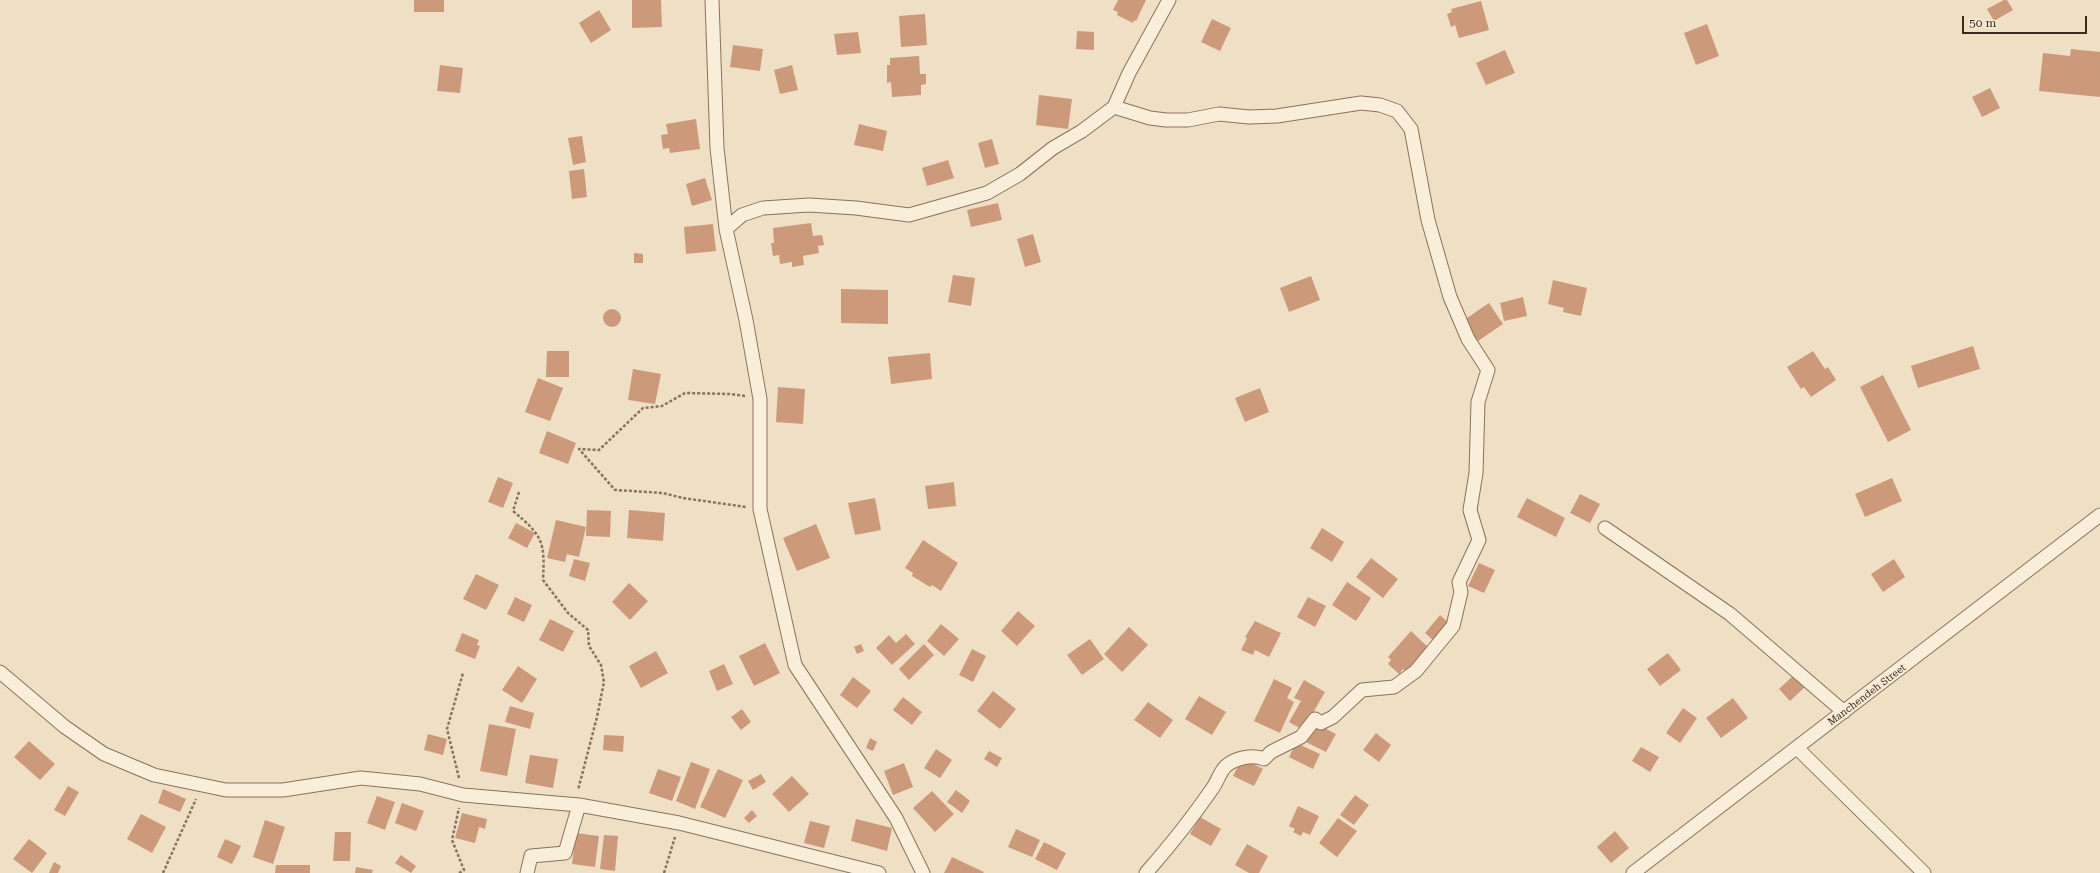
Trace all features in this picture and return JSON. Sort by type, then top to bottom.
[{"type":"street","points":[[712,0],[717,148],[726,229],[746,320],[760,399],[760,509],[795,665],[896,818],[923,873]]},
{"type":"street","points":[[726,229],[742,215],[763,208],[809,205],[856,208],[909,215],[987,193],[1020,174],[1052,148],[1082,131],[1114,108],[1129,73],[1169,0]]},
{"type":"street","points":[[1114,108],[1150,118],[1166,120],[1188,120],[1219,114],[1249,117],[1277,116],[1361,103],[1380,105],[1397,111],[1411,130],[1428,220],[1450,297],[1468,339],[1488,370],[1478,402],[1476,473],[1470,510],[1479,540],[1459,582],[1461,592],[1453,626],[1416,671],[1394,687],[1362,690],[1333,717],[1322,723],[1315,719],[1301,737],[1271,752],[1264,759],[1259,757],[1244,757],[1226,766],[1213,788],[1146,873]]},
{"type":"street","name":"Manchendeh Street","points":[[1633,873],[2100,516]]},
{"type":"street","points":[[1605,528],[1730,614],[1844,712]]},
{"type":"street","points":[[0,672],[65,727],[104,754],[154,775],[226,790],[283,790],[361,778],[420,784],[463,795],[579,806],[679,824],[879,873]]},
{"type":"street","points":[[1798,748],[1924,873]]},
{"type":"street","points":[[527,873],[531,856],[565,853],[579,806]]},
{"type":"path","points":[[760,399],[730,394],[685,393],[662,406],[643,408],[600,450],[579,449],[615,490],[663,493],[683,498],[760,509]]},
{"type":"path","points":[[519,492],[513,511],[540,537],[544,553],[542,580],[568,613],[588,630],[589,646],[601,665],[604,682],[597,717],[580,778],[577,794],[579,806]]},
{"type":"path","points":[[459,873],[464,870],[452,840],[463,795],[447,729],[463,673]]},
{"type":"path","points":[[163,873],[203,785]]},
{"type":"path","points":[[664,873],[679,824]]},
{"type":"building","points":[[414,0],[444,0],[444,12],[414,12]]},
{"type":"building","points":[[632,0],[661,0],[662,27],[632,28]]},
{"type":"building","points":[[1118,0],[1146,0],[1136,21],[1134,20],[1133,23],[1117,15],[1118,12],[1113,10]]},
{"type":"building","points":[[2004,0],[2007,0],[2013,10],[1994,21],[1987,9]]},
{"type":"building","points":[[1481,1],[1489,30],[1459,38],[1455,25],[1451,27],[1447,14],[1452,12],[1451,9]]},
{"type":"building","points":[[599,10],[611,30],[591,43],[579,23]]},
{"type":"building","points":[[925,14],[927,45],[901,47],[899,16]]},
{"type":"building","points":[[1212,19],[1231,28],[1220,51],[1201,42]]},
{"type":"building","points":[[1707,24],[1719,56],[1696,65],[1684,33]]},
{"type":"building","points":[[1077,31],[1094,32],[1094,50],[1076,49]]},
{"type":"building","points":[[858,32],[861,53],[837,55],[834,34]]},
{"type":"building","points":[[733,45],[763,49],[760,71],[730,67]]},
{"type":"building","points":[[2071,49],[2100,52],[2100,97],[2039,91],[2043,53],[2070,56]]},
{"type":"building","points":[[1505,50],[1515,73],[1486,85],[1476,63]]},
{"type":"building","points":[[919,56],[920,74],[926,74],[926,84],[921,85],[921,95],[892,97],[891,82],[887,83],[887,65],[890,65],[890,58]]},
{"type":"building","points":[[440,65],[463,68],[460,93],[437,91]]},
{"type":"building","points":[[792,65],[798,90],[780,94],[774,70]]},
{"type":"building","points":[[1990,88],[2000,108],[1982,117],[1972,97]]},
{"type":"building","points":[[1039,95],[1072,99],[1068,129],[1036,125]]},
{"type":"building","points":[[696,119],[700,149],[670,153],[669,148],[663,149],[661,135],[668,134],[666,124]]},
{"type":"building","points":[[859,124],[887,131],[883,151],[854,145]]},
{"type":"building","points":[[582,136],[586,162],[573,165],[568,138]]},
{"type":"building","points":[[992,139],[999,164],[985,168],[978,143]]},
{"type":"building","points":[[948,160],[954,178],[927,186],[922,168]]},
{"type":"building","points":[[584,169],[587,197],[572,199],[569,171]]},
{"type":"building","points":[[705,178],[712,200],[692,206],[686,184]]},
{"type":"building","points":[[998,203],[1002,220],[971,227],[967,210]]},
{"type":"building","points":[[811,223],[813,236],[822,235],[824,245],[818,246],[819,253],[803,256],[804,265],[792,267],[792,262],[780,264],[779,255],[773,256],[771,243],[774,243],[773,228]]},
{"type":"building","points":[[713,224],[716,251],[686,254],[684,227]]},
{"type":"building","points":[[1033,234],[1041,262],[1025,267],[1017,239]]},
{"type":"building","points":[[634,253],[643,254],[643,263],[634,263]]},
{"type":"building","points":[[953,275],[975,278],[971,306],[948,302]]},
{"type":"building","points":[[1311,276],[1320,300],[1289,312],[1280,288]]},
{"type":"building","points":[[1553,280],[1587,288],[1581,316],[1563,312],[1564,308],[1548,304]]},
{"type":"building","points":[[841,289],[888,290],[888,324],[841,323]]},
{"type":"building","points":[[1523,297],[1527,316],[1504,321],[1500,303]]},
{"type":"building","points":[[1489,303],[1503,324],[1478,341],[1464,320]]},
{"type":"building","points":[[608,309],[616,309],[621,314],[619,325],[616,327],[608,327],[603,322],[603,314]]},
{"type":"building","points":[[1973,346],[1980,369],[1918,388],[1911,366]]},
{"type":"building","points":[[547,351],[569,351],[569,377],[546,377]]},
{"type":"building","points":[[1813,351],[1825,369],[1828,367],[1836,380],[1811,397],[1804,387],[1801,389],[1787,367]]},
{"type":"building","points":[[930,353],[932,379],[891,384],[888,357]]},
{"type":"building","points":[[633,369],[661,374],[655,404],[628,400]]},
{"type":"building","points":[[1883,375],[1911,430],[1888,442],[1860,387]]},
{"type":"building","points":[[538,378],[563,388],[550,421],[525,412]]},
{"type":"building","points":[[778,387],[805,389],[803,424],[776,422]]},
{"type":"building","points":[[1260,388],[1269,412],[1245,422],[1235,398]]},
{"type":"building","points":[[547,431],[576,443],[568,464],[539,453]]},
{"type":"building","points":[[498,477],[513,483],[503,508],[488,502]]},
{"type":"building","points":[[1892,478],[1902,501],[1865,517],[1855,494]]},
{"type":"building","points":[[954,482],[956,506],[928,509],[925,486]]},
{"type":"building","points":[[1580,494],[1600,504],[1590,523],[1570,513]]},
{"type":"building","points":[[875,498],[881,530],[855,535],[848,503]]},
{"type":"building","points":[[1527,498],[1565,518],[1556,537],[1517,517]]},
{"type":"building","points":[[587,510],[611,511],[610,537],[586,536]]},
{"type":"building","points":[[629,510],[665,513],[663,541],[627,538]]},
{"type":"building","points":[[556,520],[586,527],[579,557],[567,554],[565,562],[547,558]]},
{"type":"building","points":[[516,523],[535,533],[527,548],[508,538]]},
{"type":"building","points":[[816,524],[830,558],[797,571],[783,538]]},
{"type":"building","points":[[1322,528],[1344,542],[1332,562],[1310,548]]},
{"type":"building","points":[[923,540],[958,563],[941,591],[932,585],[930,587],[912,576],[913,573],[905,568]]},
{"type":"building","points":[[1371,558],[1398,579],[1383,598],[1356,577]]},
{"type":"building","points":[[574,559],[590,563],[585,581],[569,576]]},
{"type":"building","points":[[1894,559],[1905,577],[1883,592],[1871,574]]},
{"type":"building","points":[[1479,563],[1495,570],[1484,593],[1468,586]]},
{"type":"building","points":[[476,574],[499,585],[486,610],[463,599]]},
{"type":"building","points":[[1347,582],[1371,598],[1356,621],[1332,605]]},
{"type":"building","points":[[629,583],[648,601],[630,620],[612,602]]},
{"type":"building","points":[[515,597],[532,605],[524,622],[507,614]]},
{"type":"building","points":[[1308,597],[1326,606],[1315,627],[1297,617]]},
{"type":"building","points":[[1018,611],[1035,626],[1017,646],[1001,631]]},
{"type":"building","points":[[1440,615],[1450,624],[1435,642],[1425,633]]},
{"type":"building","points":[[550,619],[574,631],[563,652],[539,640]]},
{"type":"building","points":[[1255,621],[1281,633],[1269,657],[1255,650],[1253,655],[1241,650],[1247,638],[1245,637]]},
{"type":"building","points":[[941,624],[959,639],[944,656],[927,641]]},
{"type":"building","points":[[1129,627],[1148,645],[1122,672],[1104,654]]},
{"type":"building","points":[[1411,631],[1430,649],[1409,674],[1403,669],[1399,674],[1388,664],[1391,660],[1388,657]]},
{"type":"building","points":[[462,633],[479,640],[477,645],[480,646],[475,659],[455,651]]},
{"type":"building","points":[[906,634],[915,644],[892,665],[876,648],[889,635],[896,643]]},
{"type":"building","points":[[1090,639],[1104,659],[1082,675],[1067,655]]},
{"type":"building","points":[[765,643],[780,673],[754,686],[739,656]]},
{"type":"building","points":[[861,644],[864,651],[857,654],[854,647]]},
{"type":"building","points":[[924,644],[934,655],[909,680],[899,669]]},
{"type":"building","points":[[972,649],[986,656],[973,682],[959,675]]},
{"type":"building","points":[[656,651],[668,673],[641,688],[629,666]]},
{"type":"building","points":[[1668,653],[1681,670],[1660,686],[1647,669]]},
{"type":"building","points":[[724,664],[733,684],[717,691],[709,671]]},
{"type":"building","points":[[518,666],[537,679],[522,703],[502,690]]},
{"type":"building","points":[[1794,675],[1805,687],[1790,701],[1779,689]]},
{"type":"building","points":[[853,677],[871,691],[857,708],[840,695]]},
{"type":"building","points":[[1274,679],[1292,688],[1287,698],[1294,702],[1280,733],[1254,721]]},
{"type":"building","points":[[1304,680],[1325,692],[1303,730],[1289,722],[1301,701],[1294,698]]},
{"type":"building","points":[[993,691],[1016,709],[1000,729],[977,711]]},
{"type":"building","points":[[1199,696],[1226,712],[1212,735],[1185,719]]},
{"type":"building","points":[[903,697],[922,712],[912,725],[893,710]]},
{"type":"building","points":[[1733,698],[1748,718],[1721,738],[1706,718]]},
{"type":"building","points":[[1148,702],[1173,720],[1160,738],[1134,720]]},
{"type":"building","points":[[510,706],[534,713],[530,729],[505,722]]},
{"type":"building","points":[[1683,708],[1697,718],[1680,743],[1666,733]]},
{"type":"building","points":[[742,709],[751,722],[741,730],[731,717]]},
{"type":"building","points":[[1313,722],[1336,734],[1326,752],[1304,741]]},
{"type":"building","points":[[489,724],[516,729],[507,776],[480,771]]},
{"type":"building","points":[[1376,733],[1391,745],[1379,762],[1363,750]]},
{"type":"building","points":[[428,734],[447,739],[443,755],[424,750]]},
{"type":"building","points":[[604,735],[624,736],[623,752],[603,750]]},
{"type":"building","points":[[870,738],[877,742],[873,751],[866,748]]},
{"type":"building","points":[[29,741],[55,764],[40,780],[14,757]]},
{"type":"building","points":[[1296,743],[1320,754],[1313,769],[1289,757]]},
{"type":"building","points":[[1641,747],[1659,757],[1650,772],[1632,761]]},
{"type":"building","points":[[936,749],[952,760],[940,778],[924,768]]},
{"type":"building","points":[[989,751],[1002,758],[997,767],[984,759]]},
{"type":"building","points":[[530,755],[558,759],[553,788],[525,783]]},
{"type":"building","points":[[1242,758],[1263,769],[1254,786],[1233,776]]},
{"type":"building","points":[[691,762],[710,769],[695,809],[676,801]]},
{"type":"building","points":[[904,763],[913,787],[893,795],[884,771]]},
{"type":"building","points":[[658,769],[681,777],[672,801],[649,793]]},
{"type":"building","points":[[718,769],[743,780],[725,818],[700,807]]},
{"type":"building","points":[[761,774],[766,782],[753,790],[748,781]]},
{"type":"building","points":[[792,776],[809,794],[789,812],[772,794]]},
{"type":"building","points":[[68,786],[79,792],[65,816],[54,810]]},
{"type":"building","points":[[163,789],[186,799],[180,812],[158,803]]},
{"type":"building","points":[[956,790],[970,801],[962,813],[947,802]]},
{"type":"building","points":[[932,791],[954,814],[935,832],[913,808]]},
{"type":"building","points":[[1355,795],[1369,805],[1354,825],[1340,815]]},
{"type":"building","points":[[377,796],[395,802],[385,830],[367,823]]},
{"type":"building","points":[[402,803],[424,811],[416,831],[395,823]]},
{"type":"building","points":[[1298,806],[1319,816],[1310,835],[1303,832],[1301,836],[1293,832],[1295,829],[1289,826]]},
{"type":"building","points":[[752,810],[757,816],[749,823],[744,818]]},
{"type":"building","points":[[462,813],[487,819],[485,829],[479,827],[475,843],[455,838]]},
{"type":"building","points":[[141,814],[166,827],[152,853],[127,839]]},
{"type":"building","points":[[1200,817],[1221,829],[1211,846],[1190,834]]},
{"type":"building","points":[[1338,818],[1357,831],[1337,857],[1319,843]]},
{"type":"building","points":[[856,819],[892,828],[887,851],[851,841]]},
{"type":"building","points":[[265,820],[285,827],[273,864],[253,857]]},
{"type":"building","points":[[810,821],[830,826],[824,848],[804,843]]},
{"type":"building","points":[[1016,829],[1040,840],[1032,857],[1008,847]]},
{"type":"building","points":[[1615,831],[1629,848],[1611,863],[1597,847]]},
{"type":"building","points":[[335,832],[351,832],[350,861],[333,861]]},
{"type":"building","points":[[576,833],[599,836],[595,867],[572,864]]},
{"type":"building","points":[[604,835],[618,836],[615,871],[600,869]]},
{"type":"building","points":[[29,839],[47,853],[32,873],[13,859]]},
{"type":"building","points":[[225,839],[241,846],[232,864],[217,857]]},
{"type":"building","points":[[1044,842],[1066,853],[1057,870],[1035,859]]},
{"type":"building","points":[[1247,844],[1268,856],[1259,873],[1249,873],[1235,865]]},
{"type":"building","points":[[401,855],[416,866],[411,873],[395,863]]},
{"type":"building","points":[[952,857],[984,872],[944,873]]},
{"type":"building","points":[[54,862],[61,866],[58,873],[49,873]]},
{"type":"building","points":[[276,865],[310,865],[310,873],[275,873]]},
{"type":"building","points":[[356,867],[373,870],[372,873],[355,873]]}]
